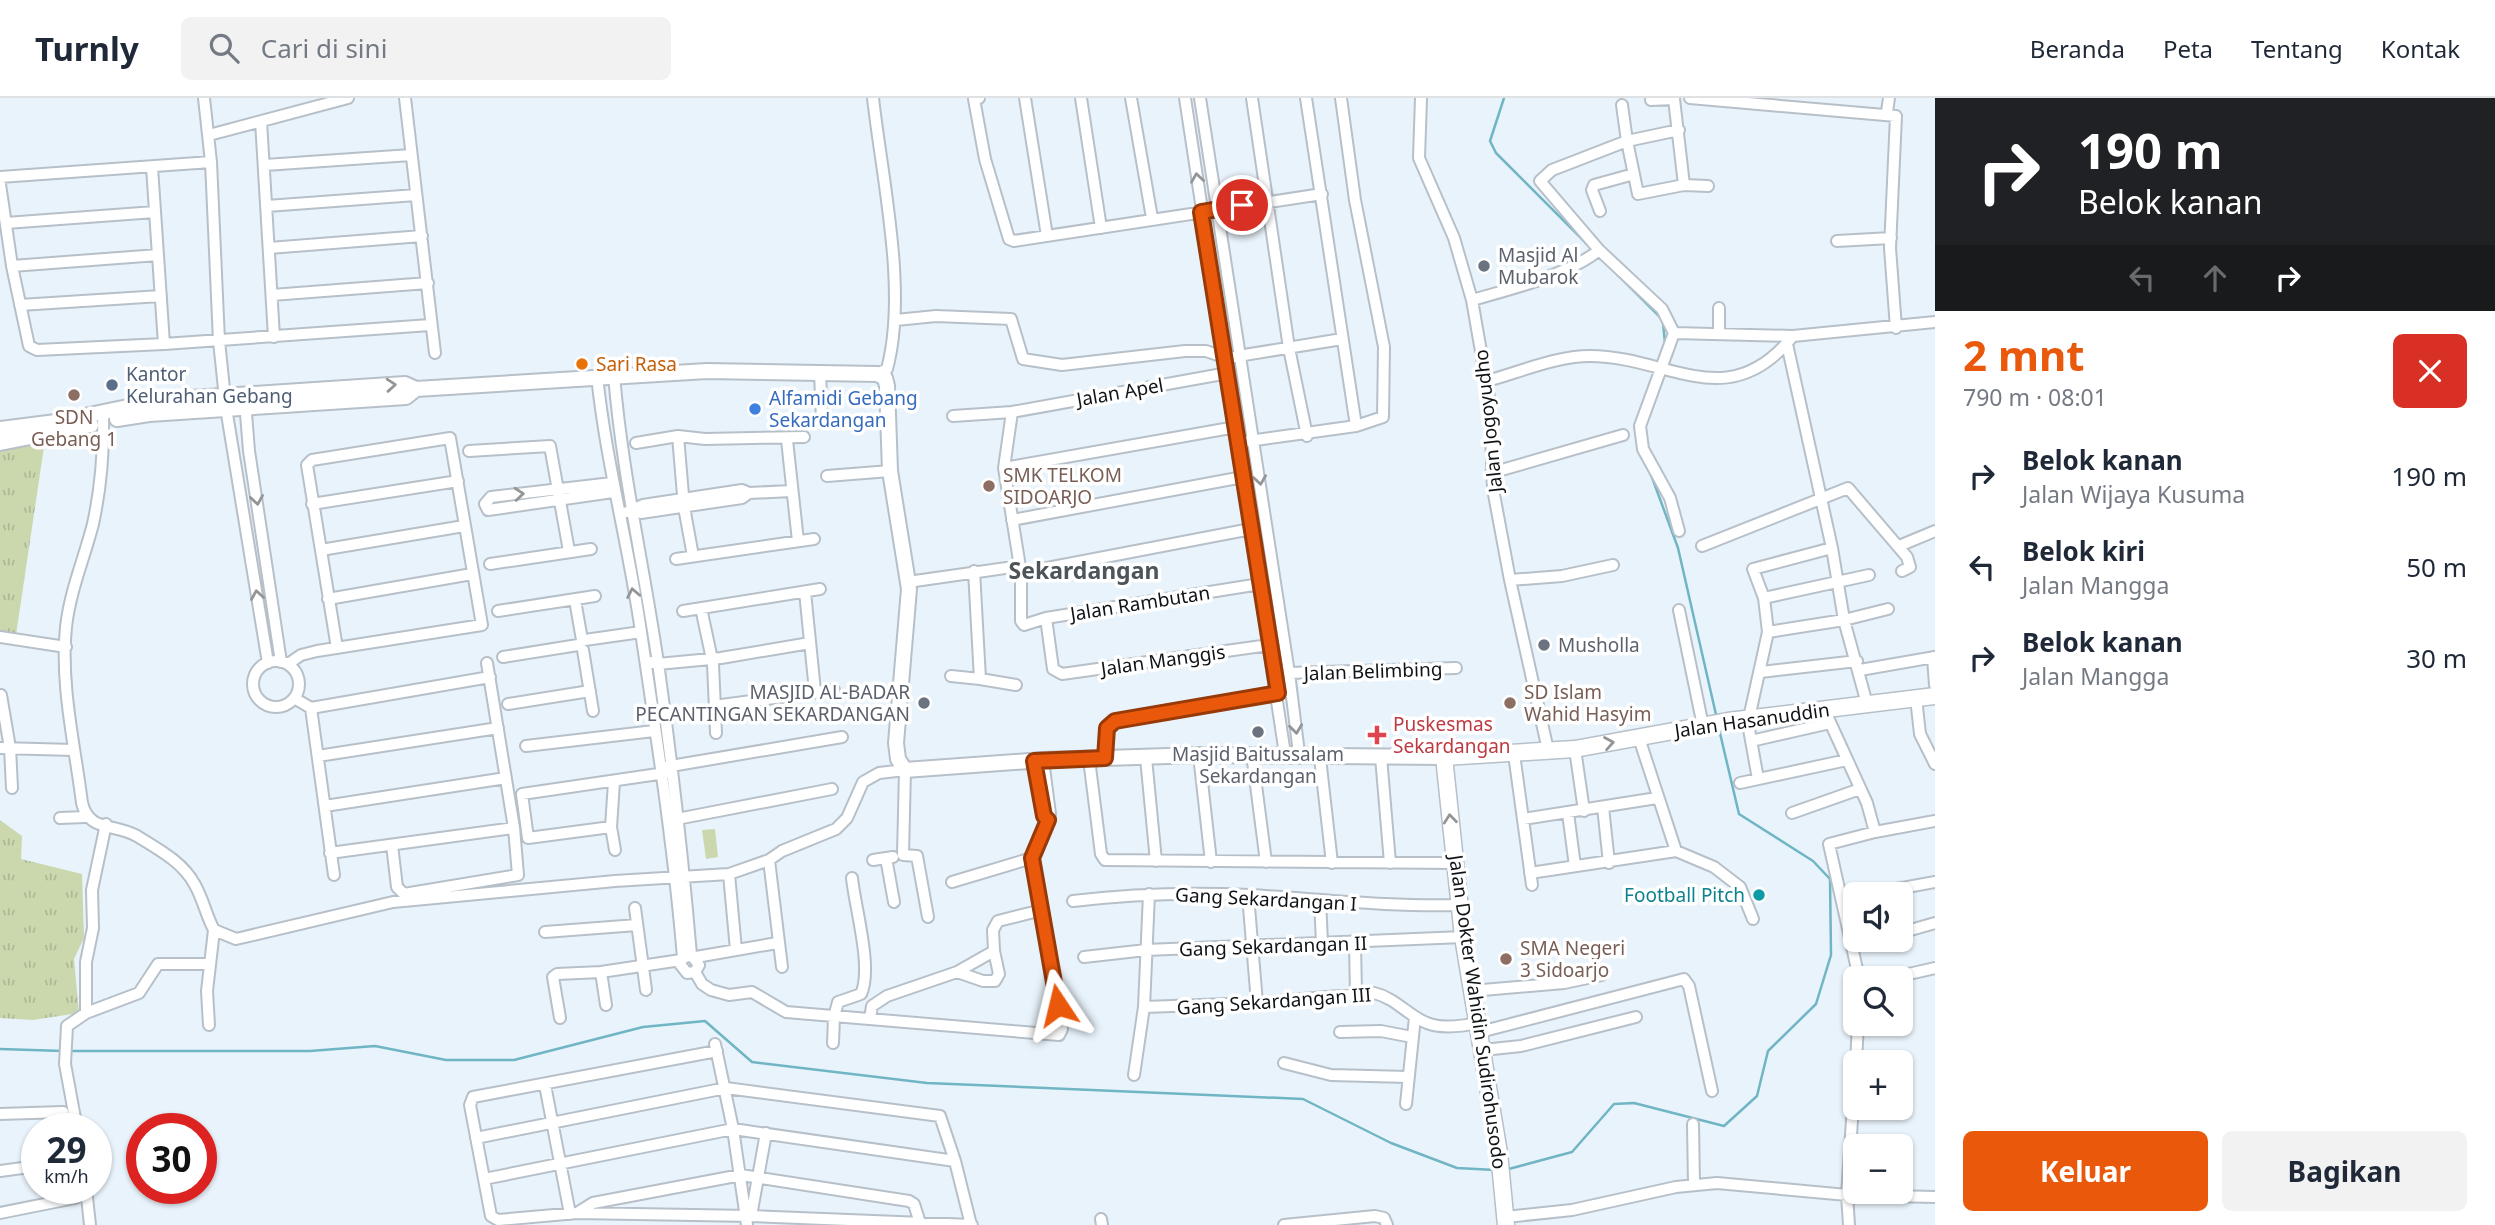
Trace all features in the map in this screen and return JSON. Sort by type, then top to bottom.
[{"type":"main road","name":"Jalan Hasanuddin","points":[[1444,757],[1575,749],[1728,720],[1827,716],[1867,704],[1935,696]]},
{"type":"main road","name":"Jalan Dokter Wahidin Sudirohusodo","points":[[1444,757],[1463,937],[1499,1153],[1506,1221]]},
{"type":"street","points":[[204,98],[211,162],[219,341],[225,402],[268,663]]},
{"type":"street","points":[[209,135],[348,98]]},
{"type":"street","points":[[405,98],[435,353]]},
{"type":"street","points":[[0,443],[161,400],[245,402],[405,384],[416,389],[614,375],[757,371],[877,373],[887,369],[896,320],[895,280],[873,98]]},
{"type":"street","points":[[976,98],[985,159],[1009,239],[1014,241],[1322,194]]},
{"type":"street","points":[[1025,98],[1047,236]]},
{"type":"street","points":[[1080,98],[1101,228]]},
{"type":"street","points":[[1131,98],[1152,218]]},
{"type":"street","points":[[1185,98],[1269,645],[1292,754]]},
{"type":"street","points":[[1200,98],[1289,673],[1292,754]]},
{"type":"street","points":[[1252,98],[1289,348],[1307,436]]},
{"type":"street","points":[[1306,98],[1356,426]]},
{"type":"street","points":[[1239,443],[1307,436],[1356,426],[1383,417],[1384,346],[1356,200],[1341,98]]},
{"type":"street","name":"Jalan Jogoyudho","points":[[1421,98],[1421,169],[1454,238],[1472,300],[1487,381],[1491,473],[1510,580],[1548,750]]},
{"type":"street","points":[[1887,112],[1889,98]]},
{"type":"street","points":[[1674,99],[1684,185]]},
{"type":"street","points":[[1651,100],[1690,99],[1887,112],[1897,117],[1891,238],[1896,328]]},
{"type":"street","points":[[1622,105],[1637,192],[1640,195],[1684,185],[1708,186]]},
{"type":"street","points":[[261,121],[274,337]]},
{"type":"street","points":[[1674,333],[1662,309],[1596,253],[1540,181],[1552,170],[1627,141],[1679,130]]},
{"type":"street","points":[[265,165],[411,155]]},
{"type":"street","points":[[0,177],[211,162]]},
{"type":"street","points":[[152,167],[164,344]]},
{"type":"street","points":[[1600,211],[1592,190],[1594,185],[1634,174]]},
{"type":"street","points":[[0,184],[12,266],[33,349],[219,341],[430,325]]},
{"type":"street","points":[[267,206],[416,195]]},
{"type":"street","points":[[6,223],[155,212]]},
{"type":"street","points":[[270,248],[422,236]]},
{"type":"street","points":[[1837,241],[1891,238]]},
{"type":"street","points":[[1472,300],[1525,286],[1596,253]]},
{"type":"street","points":[[12,266],[158,255]]},
{"type":"street","points":[[272,295],[428,283]]},
{"type":"street","points":[[20,305],[161,296]]},
{"type":"street","points":[[1719,308],[1720,334]]},
{"type":"street","points":[[896,320],[936,316],[1011,319],[1019,353],[1030,362],[1062,365],[1185,351],[1206,351],[1226,358],[1342,339]]},
{"type":"street","points":[[1674,333],[1790,340],[1935,322]]},
{"type":"street","points":[[1674,333],[1655,368],[1640,426],[1643,449],[1670,500],[1679,531]]},
{"type":"street","points":[[1487,381],[1570,358],[1616,358],[1711,380],[1754,369],[1790,340]]},
{"type":"street","points":[[1790,340],[1844,620],[1867,704]]},
{"type":"street","points":[[820,373],[822,420]]},
{"type":"street","points":[[877,373],[885,378],[887,386],[890,471],[908,582],[908,630],[896,743],[898,759],[905,770],[903,855]]},
{"type":"street","name":"Jalan Apel","points":[[953,416],[1012,412],[1228,373]]},
{"type":"street","points":[[614,375],[629,498],[634,510],[658,667],[665,770],[688,958],[683,971],[695,972]]},
{"type":"street","points":[[597,376],[613,492],[641,636],[654,731],[677,819],[680,879]]},
{"type":"street","points":[[245,402],[249,450],[284,663],[294,669],[299,683],[295,698]]},
{"type":"street","points":[[1012,412],[1004,468],[1020,570]]},
{"type":"street","points":[[603,418],[617,416]]},
{"type":"street","points":[[0,429],[103,417]]},
{"type":"street","points":[[85,817],[74,750],[66,646],[75,577],[86,548],[100,486],[103,417]]},
{"type":"street","points":[[1004,468],[1236,427]]},
{"type":"street","points":[[1491,473],[1623,435]]},
{"type":"street","points":[[678,436],[684,503],[693,555]]},
{"type":"street","points":[[636,443],[678,436],[787,440],[804,437]]},
{"type":"street","points":[[295,698],[275,707],[257,696],[255,676],[268,663],[284,663],[302,655],[482,625],[450,438],[312,460],[307,465],[337,648]]},
{"type":"street","points":[[679,451],[705,439]]},
{"type":"street","points":[[787,440],[798,541]]},
{"type":"street","points":[[469,451],[550,446],[569,551]]},
{"type":"street","points":[[234,453],[249,450]]},
{"type":"street","points":[[827,476],[890,471]]},
{"type":"street","points":[[1012,520],[1243,477]]},
{"type":"street","points":[[312,504],[458,481]]},
{"type":"street","points":[[1702,546],[1844,487],[1850,489],[1899,547],[1910,564],[1908,569],[1902,571]]},
{"type":"street","points":[[617,514],[643,505],[742,498],[749,493],[791,491]]},
{"type":"street","points":[[559,495],[488,510],[485,504],[491,497],[613,492],[629,498]]},
{"type":"street","points":[[321,550],[464,526]]},
{"type":"street","points":[[908,582],[974,571],[1020,570],[1251,529]]},
{"type":"street","points":[[1899,547],[1935,532]]},
{"type":"street","points":[[676,559],[814,539]]},
{"type":"street","points":[[1758,779],[1748,718],[1761,672],[1768,632],[1764,598],[1753,569],[1832,548]]},
{"type":"street","points":[[490,565],[591,549]]},
{"type":"street","points":[[1510,580],[1562,576],[1613,565]]},
{"type":"street","points":[[1258,572],[1273,569]]},
{"type":"street","name":"Jalan Rambutan","points":[[1020,570],[1022,623],[1260,584]]},
{"type":"street","points":[[974,571],[980,679]]},
{"type":"street","points":[[328,599],[472,574]]},
{"type":"street","points":[[1764,598],[1869,575]]},
{"type":"street","points":[[682,611],[820,589]]},
{"type":"street","points":[[805,592],[815,691]]},
{"type":"street","points":[[498,611],[595,596]]},
{"type":"street","points":[[575,600],[593,711]]},
{"type":"street","points":[[701,608],[715,659],[716,733]]},
{"type":"street","points":[[1768,632],[1844,620],[1888,609]]},
{"type":"street","points":[[1679,610],[1706,726]]},
{"type":"street","name":"Jalan Manggis","points":[[1046,618],[1056,673],[1269,645]]},
{"type":"street","points":[[503,657],[641,636]]},
{"type":"street","points":[[0,637],[66,646]]},
{"type":"street","points":[[645,665],[658,667],[810,643]]},
{"type":"street","points":[[1761,672],[1934,657],[1935,685]]},
{"type":"street","points":[[392,845],[397,887],[404,894],[513,878],[518,875],[514,828],[487,663]]},
{"type":"street","name":"Jalan Belimbing","points":[[1289,673],[1456,668]]},
{"type":"street","points":[[951,676],[1016,685]]},
{"type":"street","points":[[295,698],[311,708],[490,677]]},
{"type":"street","points":[[714,706],[834,690]]},
{"type":"street","points":[[508,704],[590,691]]},
{"type":"street","points":[[1105,758],[1107,728],[1115,721],[1291,691]]},
{"type":"street","points":[[1,695],[5,748],[12,788]]},
{"type":"street","points":[[1916,698],[1920,734],[1935,764]]},
{"type":"street","points":[[311,708],[334,875]]},
{"type":"street","points":[[1751,741],[1827,716],[1860,789],[1875,831]]},
{"type":"street","points":[[318,756],[498,728]]},
{"type":"street","points":[[526,746],[654,731]]},
{"type":"street","points":[[611,827],[528,838],[522,794],[614,782],[842,737]]},
{"type":"street","points":[[1639,738],[1676,851]]},
{"type":"street","points":[[5,748],[74,750]]},
{"type":"street","points":[[1575,749],[1584,811]]},
{"type":"street","points":[[1252,754],[1266,862]]},
{"type":"street","points":[[1514,754],[1532,885]]},
{"type":"street","points":[[1199,755],[1211,862]]},
{"type":"street","points":[[214,930],[236,939],[363,907],[529,889],[729,874],[769,860],[782,851],[836,829],[847,818],[863,782],[871,776],[905,770],[1089,758],[1199,755],[1444,757]]},
{"type":"street","points":[[1381,757],[1390,863]]},
{"type":"street","points":[[1089,758],[1101,853],[1105,860],[1455,863]]},
{"type":"street","points":[[1146,758],[1156,861]]},
{"type":"street","points":[[1321,758],[1332,863]]},
{"type":"street","points":[[1740,783],[1847,760]]},
{"type":"street","points":[[695,972],[702,984],[720,994],[752,992],[786,1012],[1059,1035],[1062,1029],[1032,858],[1050,814],[1039,761]]},
{"type":"street","points":[[325,806],[506,778]]},
{"type":"street","points":[[614,782],[611,827],[615,850]]},
{"type":"street","points":[[677,819],[832,789]]},
{"type":"street","points":[[1792,813],[1860,789]]},
{"type":"street","points":[[1523,818],[1657,798]]},
{"type":"street","points":[[1604,807],[1609,863]]},
{"type":"street","points":[[1568,813],[1575,866]]},
{"type":"street","points":[[60,818],[85,817],[96,824],[123,829],[152,845],[184,870],[195,886],[214,930],[207,991],[209,1025]]},
{"type":"street","points":[[1843,900],[1829,844],[1875,831],[1935,821]]},
{"type":"street","points":[[86,1013],[86,962],[93,928],[92,890],[106,824]]},
{"type":"street","points":[[330,853],[514,828]]},
{"type":"street","points":[[1530,873],[1676,851],[1714,867],[1740,887],[1753,919]]},
{"type":"street","points":[[873,860],[903,855],[917,856],[928,917]]},
{"type":"street","points":[[886,858],[894,902]]},
{"type":"street","points":[[951,882],[1032,858]]},
{"type":"street","points":[[769,860],[782,967]]},
{"type":"street","points":[[729,874],[736,950]]},
{"type":"street","points":[[833,1043],[834,1017],[838,1002],[861,993],[863,989],[864,961],[852,878]]},
{"type":"street","points":[[1913,886],[1935,882]]},
{"type":"street","points":[[1135,1075],[1144,1007],[1149,894]]},
{"type":"street","name":"Gang Sekardangan I","points":[[1073,901],[1149,894],[1248,895],[1387,905],[1459,905]]},
{"type":"street","points":[[1248,895],[1256,1003]]},
{"type":"street","points":[[1320,900],[1322,943]]},
{"type":"street","points":[[635,908],[646,990]]},
{"type":"street","points":[[957,972],[983,981],[995,981],[999,974],[993,930],[998,921],[1042,910]]},
{"type":"street","points":[[1913,929],[1935,923]]},
{"type":"street","points":[[545,932],[637,925]]},
{"type":"street","name":"Gang Sekardangan II","points":[[1084,957],[1146,950],[1355,944],[1463,937]]},
{"type":"street","points":[[559,1018],[555,975],[601,972],[777,943]]},
{"type":"street","points":[[1355,944],[1356,993]]},
{"type":"street","points":[[875,1020],[878,1003],[887,996],[957,972],[994,951]]},
{"type":"street","points":[[688,958],[699,965],[695,972]]},
{"type":"street","points":[[74,1113],[64,1051],[64,1033],[67,1026],[86,1013],[139,993],[158,964],[211,964]]},
{"type":"street","points":[[1913,973],[1935,968]]},
{"type":"street","points":[[601,972],[606,1005]]},
{"type":"street","points":[[1471,991],[1564,983],[1602,975]]},
{"type":"street","name":"Gang Sekardangan III","points":[[1144,1007],[1256,1003],[1356,993],[1384,995],[1415,1017],[1434,1025],[1479,1028],[1684,979],[1689,986],[1713,1091]]},
{"type":"street","points":[[1406,1104],[1415,1017]]},
{"type":"street","points":[[1483,1050],[1521,1046],[1636,1017]]},
{"type":"street","points":[[1340,1032],[1381,1031],[1412,1037]]},
{"type":"street","points":[[476,1138],[726,1087],[940,1116],[955,1161],[971,1225],[748,1219],[574,1213],[493,1219],[484,1179],[476,1138],[470,1105],[473,1097],[545,1085],[716,1047],[726,1087],[748,1219]]},
{"type":"street","points":[[1284,1063],[1331,1075],[1408,1077]]},
{"type":"street","points":[[545,1085],[560,1165],[574,1213]]},
{"type":"street","points":[[0,1114],[64,1113]]},
{"type":"street","points":[[1693,1124],[1694,1185]]},
{"type":"street","points":[[484,1179],[733,1129],[955,1161]]},
{"type":"street","points":[[748,1219],[759,1177],[766,1133]]},
{"type":"street","points":[[0,1171],[21,1168]]},
{"type":"street","points":[[574,1213],[593,1203],[741,1175],[909,1201],[914,1204],[920,1223]]},
{"type":"street","points":[[1506,1221],[1694,1185],[1717,1183],[1843,1195]]},
{"type":"street","points":[[1913,1196],[1935,1197]]},
{"type":"street","points":[[0,1213],[47,1204]]},
{"type":"street","points":[[88,1204],[90,1225]]},
{"type":"street","points":[[1848,1204],[1849,1225]]},
{"type":"street","points":[[1284,1225],[1375,1216],[1386,1222]]},
{"type":"green space","points":[[45,440],[16,635],[0,633],[0,449]]},
{"type":"green space","points":[[0,820],[22,836],[21,859],[82,874],[84,938],[74,959],[79,1013],[33,1020],[0,1018]]},
{"type":"green space","points":[[715,829],[718,857],[706,859],[702,830]]},
{"type":"waterway","points":[[1504,98],[1490,141],[1496,153],[1588,245]]},
{"type":"waterway","points":[[1618,275],[1660,317]]},
{"type":"waterway","points":[[1663,323],[1665,343]]},
{"type":"waterway","points":[[1650,472],[1678,548],[1717,719]]},
{"type":"waterway","points":[[1505,1170],[1572,1152],[1614,1104],[1634,1103],[1724,1126],[1757,1096],[1768,1051],[1816,1004],[1831,955],[1830,879],[1813,861],[1739,814],[1719,729]]},
{"type":"waterway","points":[[70,1051],[310,1051],[375,1046],[446,1060],[514,1060],[643,1027],[705,1021],[752,1062],[927,1083],[1303,1099],[1391,1143],[1457,1168],[1495,1170]]},
{"type":"waterway","points":[[0,1049],[63,1051]]},
{"type":"place","name":"Masjid Al Mubarok","points":[[1484,266]]},
{"type":"place","name":"Sari Rasa","points":[[582,364]]},
{"type":"place","name":"Kantor Kelurahan Gebang","points":[[112,385]]},
{"type":"place","name":"SDN Gebang 1","points":[[74,395]]},
{"type":"place","name":"Alfamidi Gebang Sekardangan","points":[[755,409]]},
{"type":"place","name":"SMK TELKOM SIDOARJO","points":[[989,486]]},
{"type":"place","name":"Musholla","points":[[1544,645]]},
{"type":"place","name":"MASJID AL-BADAR PECANTINGAN SEKARDANGAN","points":[[924,703]]},
{"type":"place","name":"SD Islam Wahid Hasyim","points":[[1510,703]]},
{"type":"place","name":"Masjid Baitussalam Sekardangan","points":[[1258,732]]},
{"type":"place","name":"Puskesmas Sekardangan","points":[[1377,735]]},
{"type":"place","name":"Football Pitch","points":[[1759,895]]},
{"type":"place","name":"SMA Negeri 3 Sidoarjo","points":[[1506,959]]},
{"type":"district","name":"Sekardangan","points":[[1084,570]]},
{"type":"route","points":[[1058,1005],[1032,858],[1048,820],[1044,816],[1034,761],[1105,758],[1107,728],[1115,721],[1278,693],[1226,354],[1201,212],[1242,205]]}]
